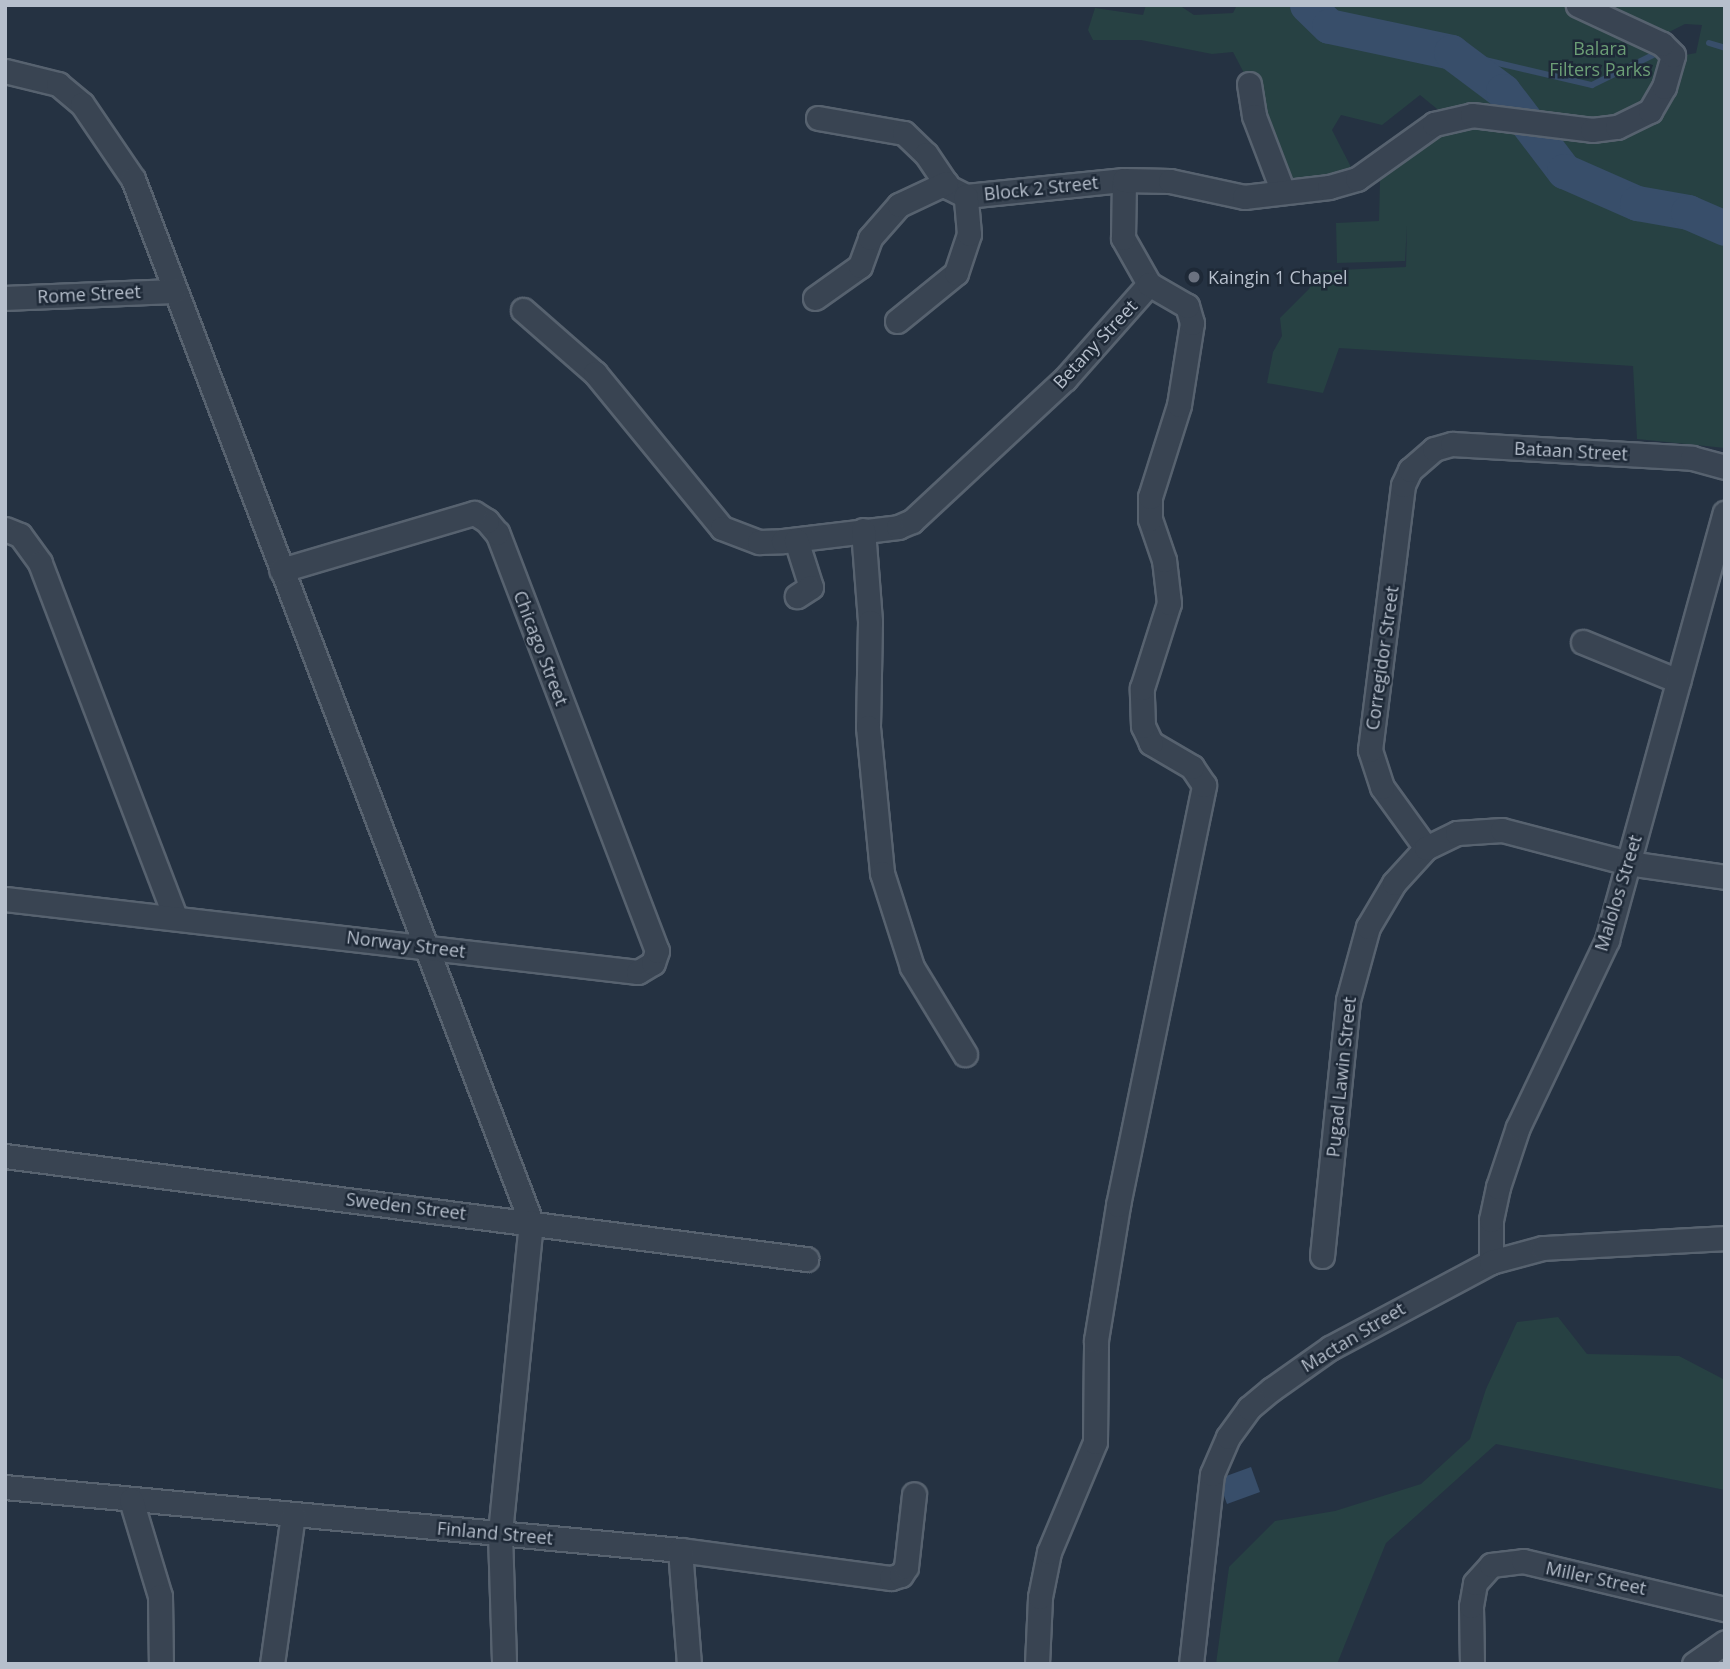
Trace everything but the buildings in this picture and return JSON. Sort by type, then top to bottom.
[{"type":"street","points":[[1124,180],[1170,181],[1244,197],[1283,192],[1357,178],[1434,124],[1472,115],[1526,120],[1592,131],[1617,127],[1650,111],[1664,87],[1672,62],[1670,51],[1578,5]]},
{"type":"street","points":[[5,71],[58,83],[82,103],[104,130],[133,179],[423,946],[531,1222],[500,1534],[504,1664]]},
{"type":"street","points":[[1249,84],[1254,116],[1283,192]]},
{"type":"street","name":"Block 2 Street","points":[[818,118],[904,134],[926,154],[946,183],[966,196],[1124,180]]},
{"type":"street","name":"Betany Street","points":[[523,310],[595,373],[722,528],[759,542],[796,540],[912,521],[955,485],[1065,379],[1149,284],[1123,238],[1124,180]]},
{"type":"street","points":[[815,298],[860,266],[870,238],[899,205],[946,183]]},
{"type":"street","points":[[897,321],[956,273],[969,234],[966,196]]},
{"type":"street","points":[[1037,1664],[1040,1597],[1049,1552],[1095,1442],[1097,1340],[1118,1205],[1204,785],[1192,767],[1151,743],[1143,726],[1143,688],[1168,603],[1164,560],[1150,519],[1150,497],[1179,405],[1192,323],[1187,306],[1149,284]]},
{"type":"street","name":"Rome Street","points":[[5,298],[174,291]]},
{"type":"street","name":"Bataan Street","points":[[1420,458],[1452,444],[1692,458],[1725,467]]},
{"type":"street","name":"Corregidor Street","points":[[1420,458],[1403,485],[1370,750],[1382,787],[1426,848]]},
{"type":"street","name":"Chicago Street","points":[[281,570],[474,513],[487,521],[497,533],[657,951],[648,969],[638,972]]},
{"type":"street","name":"Malolos Street","points":[[1491,1262],[1491,1220],[1498,1187],[1518,1127],[1607,940],[1725,513]]},
{"type":"street","points":[[5,529],[20,535],[40,563],[175,917]]},
{"type":"street","points":[[863,530],[870,622],[868,727],[882,873],[912,967],[965,1054]]},
{"type":"street","points":[[796,540],[811,587],[797,596]]},
{"type":"street","points":[[1583,642],[1678,681]]},
{"type":"street","name":"Pugad Lawin Street","points":[[1322,1256],[1348,1000],[1368,927],[1394,883],[1426,848],[1457,833],[1502,830],[1628,863],[1725,877]]},
{"type":"street","name":"Norway Street","points":[[5,899],[638,972]]},
{"type":"street","name":"Sweden Street","points":[[5,1156],[806,1259]]},
{"type":"street","name":"Mactan Street","points":[[1191,1664],[1212,1474],[1228,1437],[1249,1408],[1330,1348],[1491,1262],[1543,1248],[1696,1236],[1725,1238]]},
{"type":"street","name":"Finland Street","points":[[5,1487],[680,1550],[891,1578],[901,1575],[906,1567],[914,1494]]},
{"type":"street","points":[[131,1500],[160,1596],[161,1664]]},
{"type":"street","points":[[272,1664],[293,1515]]},
{"type":"street","points":[[680,1550],[689,1664]]},
{"type":"street","name":"Miller Street","points":[[1472,1664],[1475,1583],[1492,1564],[1523,1562],[1725,1609]]},
{"type":"street","points":[[1694,1664],[1725,1642]]},
{"type":"green space","name":"Balara Filters Parks","points":[[1146,5],[1179,5],[1194,15],[1233,13],[1237,5],[1725,5],[1725,448],[1637,439],[1633,366],[1339,348],[1323,393],[1267,383],[1273,352],[1282,336],[1280,318],[1309,289],[1317,271],[1406,267],[1407,225],[1405,261],[1337,263],[1336,223],[1379,221],[1380,181],[1442,113],[1420,95],[1382,125],[1341,115],[1332,130],[1352,169],[1332,180],[1288,182],[1244,118],[1244,73],[1233,52],[1212,54],[1141,40],[1093,40],[1088,30],[1095,8],[1143,15]],"holes":[[[1685,24],[1702,25],[1696,53],[1680,56],[1665,34]]]},
{"type":"green space","points":[[1558,1317],[1587,1354],[1679,1356],[1725,1380],[1725,1490],[1496,1444],[1386,1543],[1337,1664],[1216,1664],[1229,1567],[1275,1521],[1335,1511],[1421,1484],[1470,1439],[1486,1389],[1517,1322]]},
{"type":"water","points":[[1251,1467],[1260,1492],[1227,1504],[1218,1479]]},
{"type":"waterway","points":[[1307,5],[1329,26],[1451,52],[1503,91],[1564,171],[1637,203],[1688,212],[1725,228]]},
{"type":"waterway","points":[[1709,43],[1725,48]]},
{"type":"waterway","points":[[1451,52],[1592,85],[1657,53]]},
{"type":"place","name":"Kaingin 1 Chapel","points":[[1194,277]]}]
